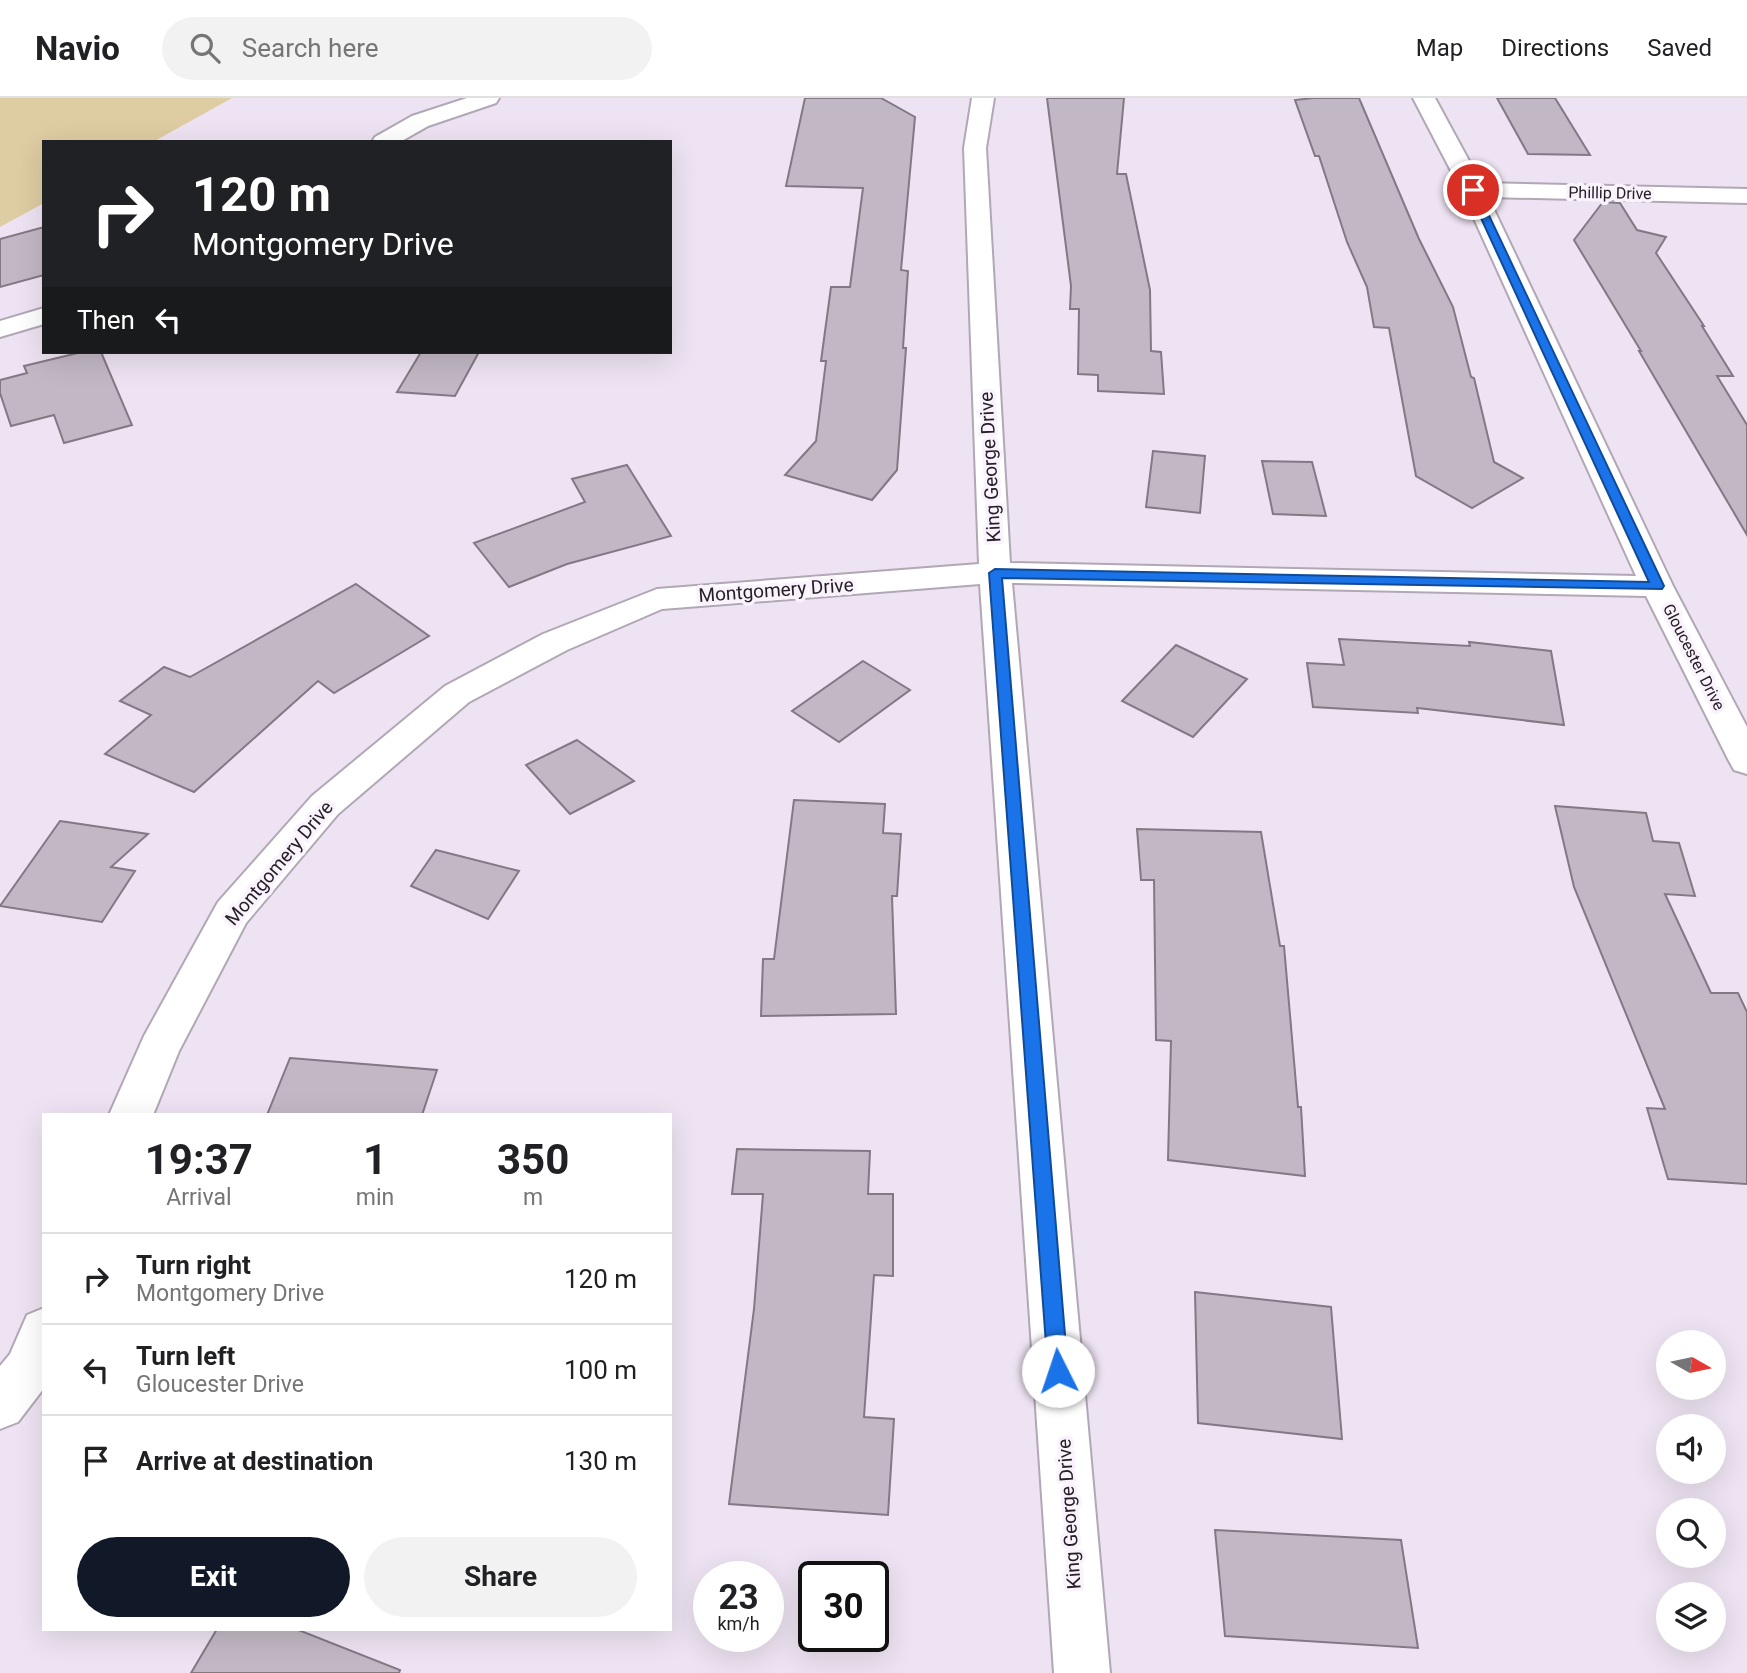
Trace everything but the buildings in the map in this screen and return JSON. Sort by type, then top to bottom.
[{"type":"street","points":[[387,140],[420,121],[488,98]]},
{"type":"street","name":"King George Drive","points":[[983,98],[975,148],[995,573],[1082,1673]]},
{"type":"street","name":"Gloucester Drive","points":[[1424,98],[1473,190],[1657,586],[1747,761]]},
{"type":"street","name":"Phillip Drive","points":[[1473,190],[1747,196]]},
{"type":"street","points":[[0,329],[42,317]]},
{"type":"street","name":"Montgomery Drive","points":[[132,1113],[159,1048],[232,913],[325,805],[457,694],[555,642],[657,598],[995,573],[1657,586]]},
{"type":"street","points":[[0,1405],[27,1371],[42,1336]]},
{"type":"shaded area","points":[[0,98],[232,98],[157,140],[42,140],[42,204],[0,227]]},
{"type":"route","points":[[1058,1371],[995,573],[1657,586],[1473,190]]}]
